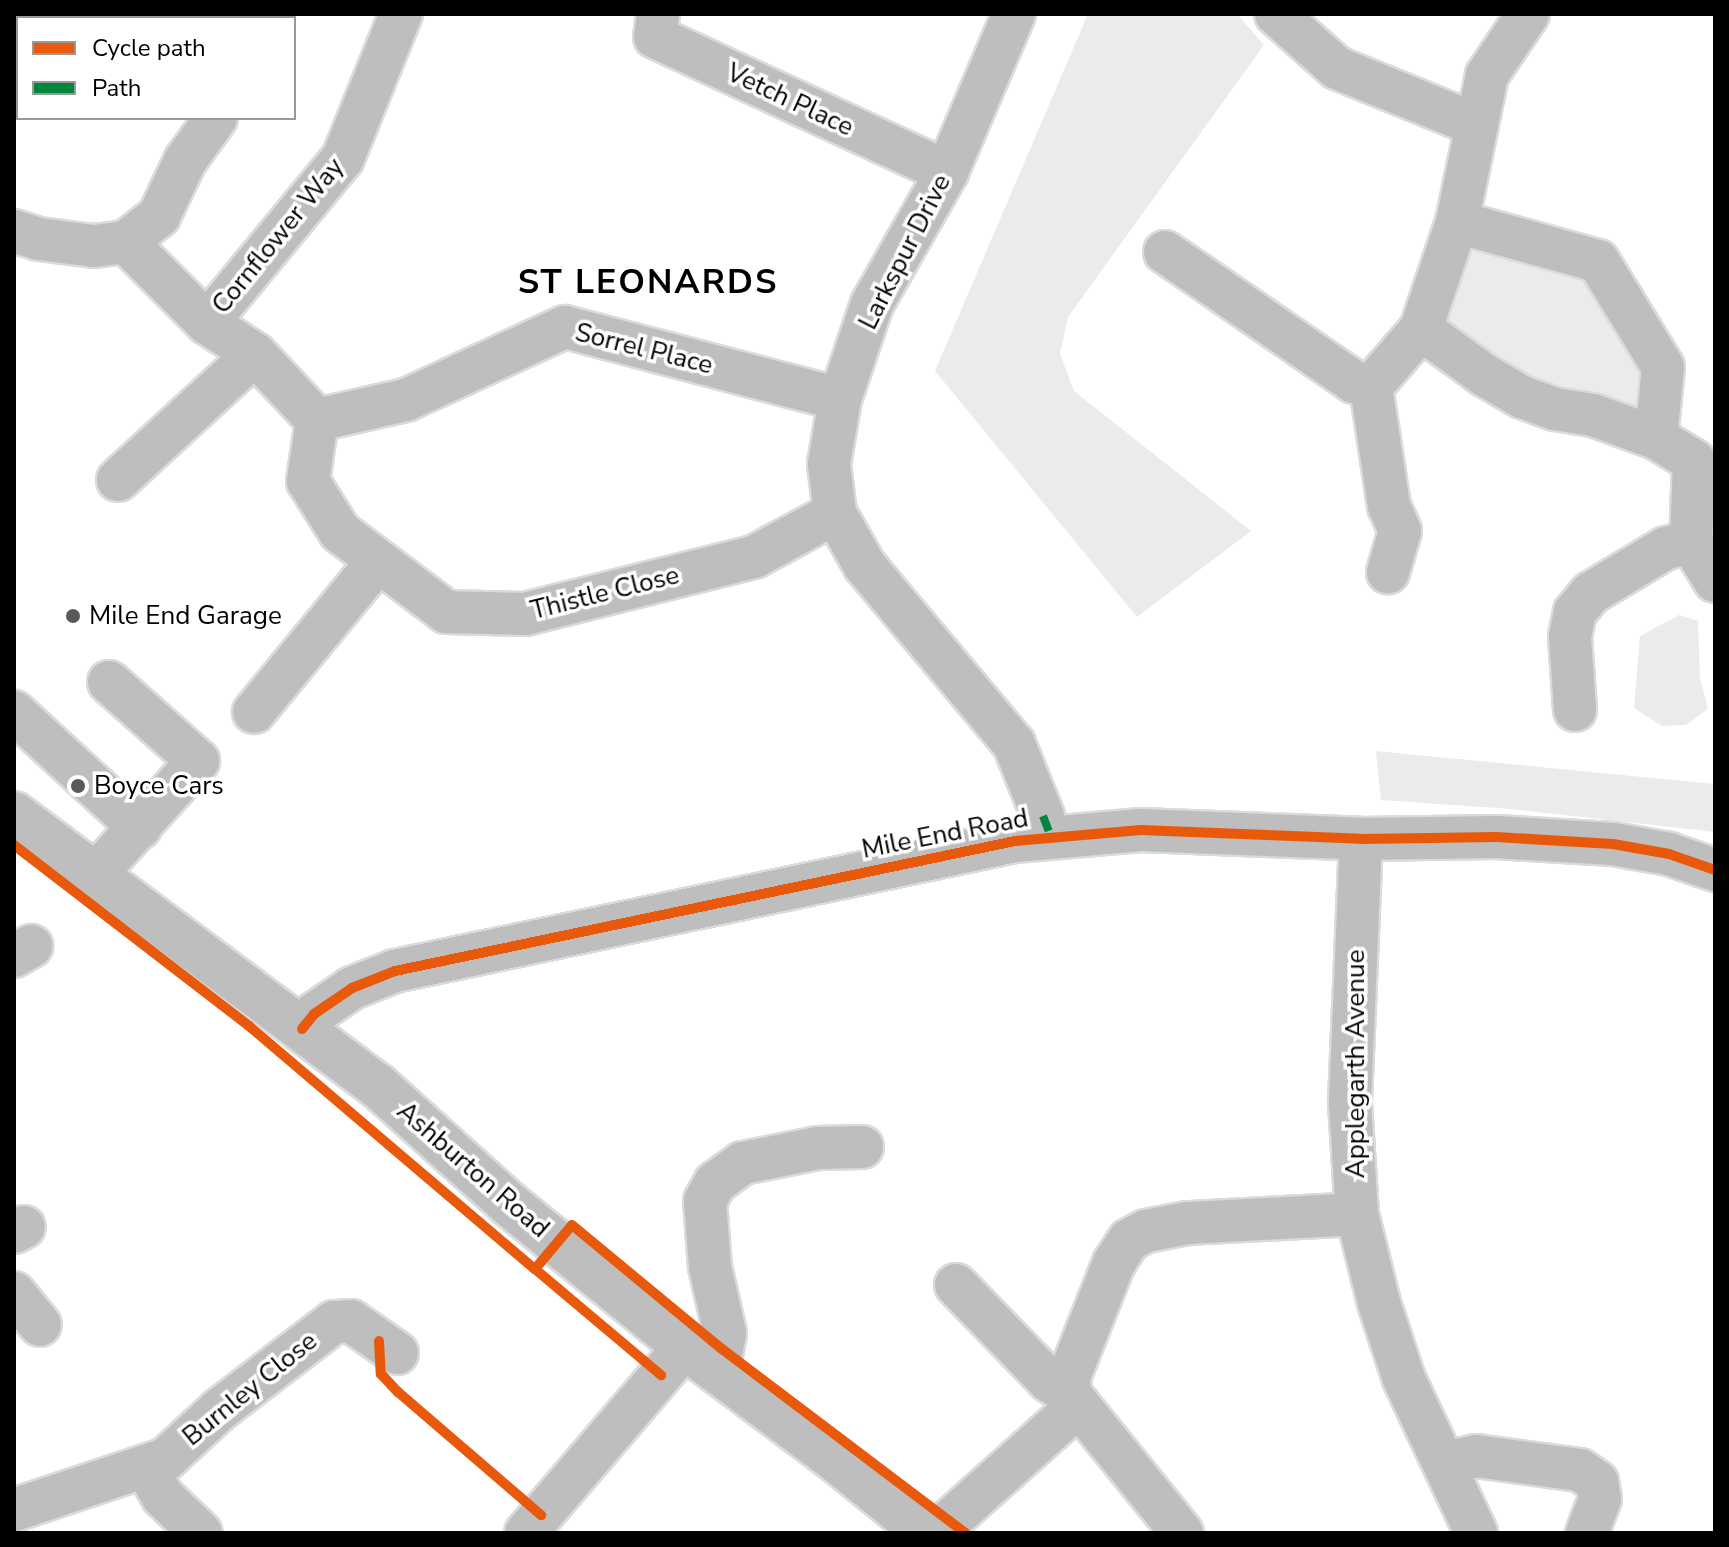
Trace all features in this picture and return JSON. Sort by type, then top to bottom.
[{"type":"main road","name":"Ashburton Road","points":[[14,814],[378,1086],[509,1204],[697,1356],[926,1533]]},
{"type":"street","name":"Cornflower Way","points":[[207,323],[343,158],[401,14]]},
{"type":"street","name":"Vetch Place","points":[[658,14],[655,37],[947,172]]},
{"type":"street","name":"Larkspur Drive","points":[[1014,14],[947,172],[872,304],[840,399],[829,464],[835,513],[865,566],[1014,744],[1043,816]]},
{"type":"street","points":[[1276,14],[1337,68],[1477,125]]},
{"type":"street","points":[[1388,572],[1400,531],[1389,506],[1377,445],[1371,387],[1421,329],[1457,222],[1487,75],[1528,14]]},
{"type":"street","points":[[14,231],[39,239],[94,246],[126,242],[159,216],[185,161],[215,120]]},
{"type":"street","points":[[1457,222],[1598,261],[1663,367],[1656,438]]},
{"type":"street","points":[[126,242],[207,323],[255,354],[317,420]]},
{"type":"street","points":[[1165,252],[1306,352],[1354,382],[1371,387]]},
{"type":"street","name":"Sorrel Place","points":[[317,420],[406,400],[565,327],[840,399]]},
{"type":"street","points":[[1421,329],[1486,376],[1522,397],[1555,409],[1593,415],[1705,454],[1691,542],[1715,581]]},
{"type":"street","points":[[118,480],[255,354]]},
{"type":"street","name":"Thistle Close","points":[[317,420],[308,481],[340,532],[446,612],[525,614],[754,557],[835,513]]},
{"type":"street","points":[[1575,710],[1570,637],[1575,612],[1604,585],[1666,548],[1691,542]]},
{"type":"street","points":[[254,712],[377,562]]},
{"type":"street","points":[[95,875],[198,761],[109,682]]},
{"type":"street","points":[[14,712],[140,828]]},
{"type":"street","name":"Mile End Road","points":[[302,1029],[314,1014],[352,988],[395,971],[1015,841],[1141,830],[1361,839],[1496,837],[1613,844],[1669,854],[1715,870]]},
{"type":"street","name":"Applegarth Avenue","points":[[1361,839],[1350,1103],[1357,1214],[1379,1303],[1404,1379],[1446,1463],[1476,1533]]},
{"type":"street","points":[[526,1533],[697,1356],[722,1349],[725,1333],[710,1267],[705,1201],[715,1183],[743,1163],[818,1148],[862,1147]]},
{"type":"street","points":[[1074,1401],[1069,1377],[1114,1263],[1129,1240],[1146,1231],[1188,1223],[1357,1214]]},
{"type":"street","points":[[956,1285],[1049,1381],[1074,1401],[1182,1533]]},
{"type":"street","points":[[14,1293],[40,1325]]},
{"type":"street","name":"Burnley Close","points":[[14,1510],[166,1459],[219,1410],[334,1322],[351,1321],[397,1353]]},
{"type":"street","points":[[936,1533],[1074,1401]]},
{"type":"street","points":[[1446,1463],[1476,1456],[1580,1470],[1597,1482],[1600,1499],[1587,1533]]},
{"type":"street","points":[[145,1466],[163,1497],[201,1533]]},
{"type":"shaded area","points":[[1088,14],[1237,14],[1264,45],[1068,317],[1060,354],[1074,391],[1251,531],[1137,617],[935,371]]},
{"type":"shaded area","points":[[1472,237],[1591,273],[1650,371],[1637,412],[1604,396],[1525,378],[1459,336],[1441,311]]},
{"type":"shaded area","points":[[1679,615],[1698,621],[1700,678],[1708,709],[1686,725],[1662,726],[1634,708],[1640,636]]},
{"type":"shaded area","points":[[1376,751],[1715,784],[1715,832],[1511,809],[1381,800]]},
{"type":"marked path","points":[[1043,816],[1051,837]]},
{"type":"cycle path","points":[[302,1029],[314,1014],[352,988],[395,971],[1015,841],[1141,830],[1361,839],[1496,837],[1613,844],[1669,854],[1715,870]]},
{"type":"cycle path","points":[[14,845],[249,1026],[535,1269],[572,1225],[722,1349],[965,1533]]},
{"type":"cycle path","points":[[535,1269],[661,1375]]},
{"type":"cycle path","points":[[379,1341],[381,1374],[541,1515]]},
{"type":"place","name":"Mile End Garage","points":[[73,616]]},
{"type":"place","name":"Boyce Cars","points":[[78,786]]},
{"type":"district","name":"ST LEONARDS","points":[[648,283]]}]
